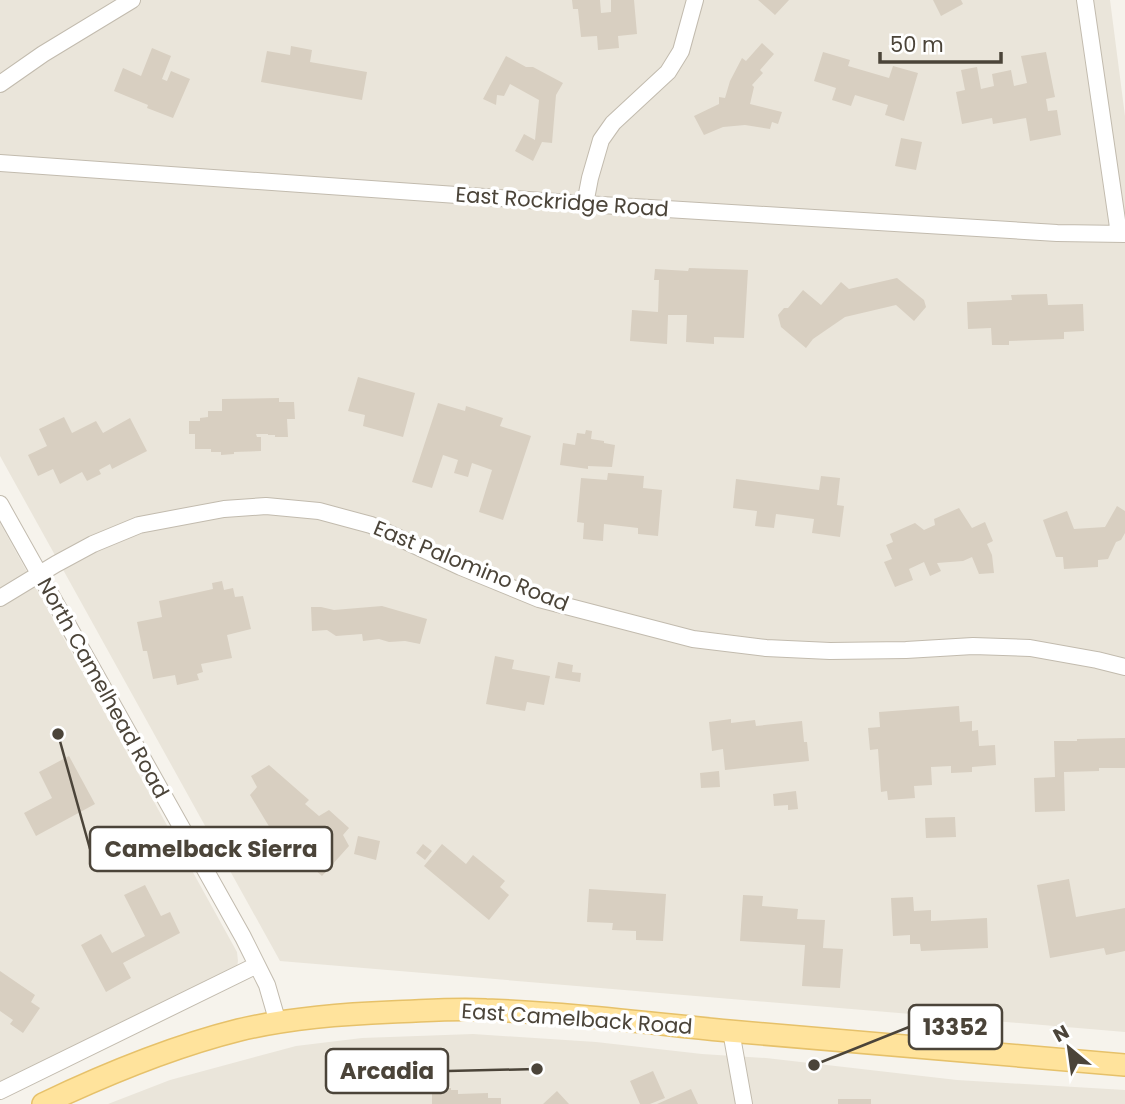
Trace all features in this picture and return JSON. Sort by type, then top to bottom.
[{"type":"main road","name":"East Camelback Road","points":[[43,1104],[122,1068],[186,1045],[240,1030],[351,1013],[416,1010],[485,1009],[570,1015],[1125,1065]]},
{"type":"street","points":[[0,84],[43,54],[132,0]]},
{"type":"street","points":[[585,204],[601,140],[613,123],[668,72],[681,51],[695,0]]},
{"type":"street","points":[[1085,0],[1122,234]]},
{"type":"street","name":"East Rockridge Road","points":[[0,163],[585,204],[1057,233],[1122,234]]},
{"type":"street","name":"North Camelhead Road","points":[[0,504],[243,937],[267,985],[278,1023]]},
{"type":"street","name":"East Palomino Road","points":[[0,598],[93,544],[139,525],[224,509],[267,506],[319,511],[371,525],[539,599],[693,639],[766,648],[830,651],[973,646],[1030,648],[1125,667]]},
{"type":"street","points":[[0,1091],[257,965]]},
{"type":"street","points":[[731,1031],[744,1104]]},
{"type":"shaded area","points":[[0,0],[1110,0],[1125,116],[1125,1032],[280,961],[0,456]]},
{"type":"shaded area","points":[[0,523],[237,952],[238,961],[237,967],[0,1083]]},
{"type":"shaded area","points":[[473,1034],[766,1058],[957,1080],[1125,1090],[1125,1104],[108,1104],[170,1080],[296,1046],[362,1038]]},
{"type":"building","points":[[572,0],[600,0],[601,13],[611,12],[611,0],[634,0],[637,34],[618,36],[619,48],[598,50],[597,36],[581,37],[578,9],[573,9]]},
{"type":"building","points":[[758,0],[789,0],[775,15]]},
{"type":"building","points":[[933,0],[961,0],[963,4],[941,16]]},
{"type":"building","points":[[762,43],[774,54],[760,70],[763,73],[752,85],[754,87],[750,104],[782,112],[778,124],[772,122],[770,129],[745,125],[723,127],[704,135],[694,116],[719,104],[719,97],[725,98],[742,58],[746,61]]},
{"type":"building","points":[[291,46],[312,50],[310,62],[367,72],[362,100],[261,82],[267,51],[290,55]]},
{"type":"building","points":[[152,48],[171,56],[162,79],[167,81],[171,71],[190,79],[173,118],[114,91],[123,68],[141,76]]},
{"type":"building","points":[[823,52],[850,60],[848,66],[889,78],[893,66],[918,73],[904,121],[885,115],[888,105],[855,95],[851,106],[832,100],[836,88],[814,81]]},
{"type":"building","points":[[1046,52],[1055,97],[1046,99],[1048,111],[1057,110],[1061,135],[1030,141],[1026,118],[993,124],[992,118],[962,124],[956,92],[965,90],[961,70],[977,67],[981,89],[994,86],[992,74],[1011,70],[1014,86],[1027,83],[1021,56]]},
{"type":"building","points":[[506,56],[563,83],[556,95],[552,143],[542,142],[533,161],[515,151],[524,134],[535,140],[539,100],[510,84],[504,96],[497,95],[496,105],[483,99]]},
{"type":"building","points":[[901,138],[922,142],[916,170],[895,166]]},
{"type":"building","points":[[689,268],[748,270],[744,338],[714,337],[714,344],[686,342],[687,315],[668,315],[667,344],[630,341],[632,310],[658,312],[659,280],[654,280],[655,269],[688,271]]},
{"type":"building","points":[[897,278],[924,300],[926,307],[914,321],[896,305],[845,317],[813,339],[806,348],[781,327],[778,315],[784,308],[788,308],[803,290],[821,305],[841,282],[849,289]]},
{"type":"building","points":[[1047,294],[1048,305],[1083,304],[1084,331],[1064,332],[1064,339],[1009,341],[1009,345],[992,345],[991,328],[968,329],[967,302],[1012,300],[1011,295]]},
{"type":"building","points":[[358,377],[415,393],[403,437],[363,426],[365,415],[348,411]]},
{"type":"building","points":[[279,398],[279,402],[294,402],[295,419],[287,419],[288,437],[256,434],[261,437],[261,451],[221,455],[221,452],[211,452],[211,449],[195,449],[195,434],[189,434],[189,421],[200,421],[200,418],[208,417],[208,411],[222,411],[222,399]]},
{"type":"building","points":[[438,403],[465,411],[466,406],[503,418],[500,426],[531,436],[503,520],[479,512],[492,470],[472,463],[468,477],[454,473],[458,460],[443,455],[432,488],[412,482]]},
{"type":"building","points":[[64,417],[72,433],[96,421],[103,433],[130,418],[147,451],[112,469],[110,464],[99,470],[101,474],[87,481],[82,472],[60,484],[53,469],[38,476],[28,455],[47,446],[39,429]]},
{"type":"building","points":[[586,430],[592,431],[591,439],[615,445],[612,467],[588,466],[588,469],[560,465],[563,443],[575,445],[577,433],[585,434]]},
{"type":"building","points":[[608,473],[644,476],[643,488],[662,490],[658,536],[638,534],[638,528],[604,524],[603,541],[583,539],[584,523],[577,522],[581,478],[607,480]]},
{"type":"building","points":[[821,476],[840,478],[837,505],[844,506],[840,537],[812,533],[814,519],[776,514],[774,528],[755,526],[757,511],[733,508],[736,479],[819,490]]},
{"type":"building","points":[[1117,506],[1125,511],[1125,533],[1121,540],[1116,542],[1108,559],[1098,560],[1098,567],[1064,569],[1063,557],[1056,557],[1043,520],[1067,511],[1074,529],[1105,527]]},
{"type":"building","points":[[959,508],[972,528],[985,522],[993,541],[987,544],[992,555],[994,573],[979,574],[972,557],[963,561],[937,563],[941,571],[930,576],[924,562],[909,569],[913,580],[895,587],[884,562],[892,559],[886,545],[893,542],[890,534],[915,523],[924,530],[935,525],[934,519]]},
{"type":"building","points":[[222,581],[224,590],[233,588],[235,597],[243,596],[251,629],[227,635],[232,658],[201,664],[203,672],[197,674],[199,680],[177,685],[175,675],[153,679],[137,622],[162,617],[159,601],[213,589],[212,583]]},
{"type":"building","points":[[382,606],[427,619],[420,644],[379,639],[363,641],[362,634],[336,636],[327,630],[312,631],[311,607],[334,610]]},
{"type":"building","points":[[495,656],[514,660],[512,669],[550,676],[544,705],[527,702],[525,711],[486,704]]},
{"type":"building","points":[[558,662],[573,665],[572,672],[581,673],[580,682],[555,678]]},
{"type":"building","points":[[959,706],[960,722],[972,721],[972,731],[978,730],[979,746],[995,745],[996,765],[972,767],[972,772],[951,773],[951,766],[931,767],[932,785],[914,786],[915,798],[888,800],[887,791],[881,792],[878,749],[870,750],[868,728],[880,727],[879,712]]},
{"type":"building","points":[[731,719],[731,723],[755,720],[756,726],[802,721],[809,761],[725,770],[723,749],[712,751],[709,722]]},
{"type":"building","points":[[1125,738],[1125,768],[1064,772],[1065,811],[1035,812],[1034,778],[1055,777],[1054,741]]},
{"type":"building","points":[[69,756],[95,804],[36,836],[24,813],[52,798],[39,772]]},
{"type":"building","points":[[269,765],[309,800],[305,804],[319,816],[329,810],[349,828],[343,835],[349,846],[322,876],[306,862],[312,856],[306,846],[298,850],[289,834],[280,838],[273,833],[250,795],[257,787],[251,776]]},
{"type":"building","points":[[719,771],[720,787],[701,788],[700,773]]},
{"type":"building","points":[[796,791],[798,809],[788,810],[788,805],[774,806],[773,794]]},
{"type":"building","points":[[955,817],[956,837],[926,838],[925,818]]},
{"type":"building","points":[[358,836],[380,841],[376,860],[354,854]]},
{"type":"building","points":[[423,844],[432,851],[425,860],[416,853]]},
{"type":"building","points":[[442,844],[466,864],[473,855],[505,881],[500,887],[509,895],[489,920],[424,866]]},
{"type":"building","points":[[1069,879],[1076,917],[1125,908],[1125,951],[1106,955],[1104,948],[1050,958],[1037,885]]},
{"type":"building","points":[[145,885],[161,916],[170,912],[180,933],[123,963],[131,978],[106,992],[81,945],[101,934],[112,953],[145,936],[124,895]]},
{"type":"building","points":[[589,889],[666,894],[663,941],[636,940],[636,931],[612,930],[613,923],[587,922]]},
{"type":"building","points":[[743,895],[763,896],[762,906],[798,909],[797,919],[825,920],[823,948],[843,949],[840,988],[802,986],[805,945],[740,941]]},
{"type":"building","points":[[913,897],[914,911],[931,910],[931,921],[987,918],[988,948],[921,951],[920,944],[910,944],[910,935],[893,936],[891,898]]},
{"type":"building","points":[[0,971],[35,995],[31,1002],[40,1008],[23,1033],[10,1024],[13,1020],[0,1011]]},
{"type":"building","points":[[653,1071],[665,1098],[650,1104],[640,1104],[630,1081]]},
{"type":"building","points":[[432,1089],[458,1090],[458,1094],[488,1093],[488,1098],[501,1098],[501,1104],[432,1104]]},
{"type":"building","points":[[691,1089],[698,1104],[657,1104]]},
{"type":"building","points":[[557,1091],[569,1104],[543,1104]]},
{"type":"building","points":[[838,1099],[871,1099],[871,1104],[838,1104]]},
{"type":"place","name":"Camelback Sierra","points":[[58,734]]},
{"type":"place","name":"13352","points":[[814,1065]]},
{"type":"place","name":"Arcadia","points":[[537,1069]]}]
